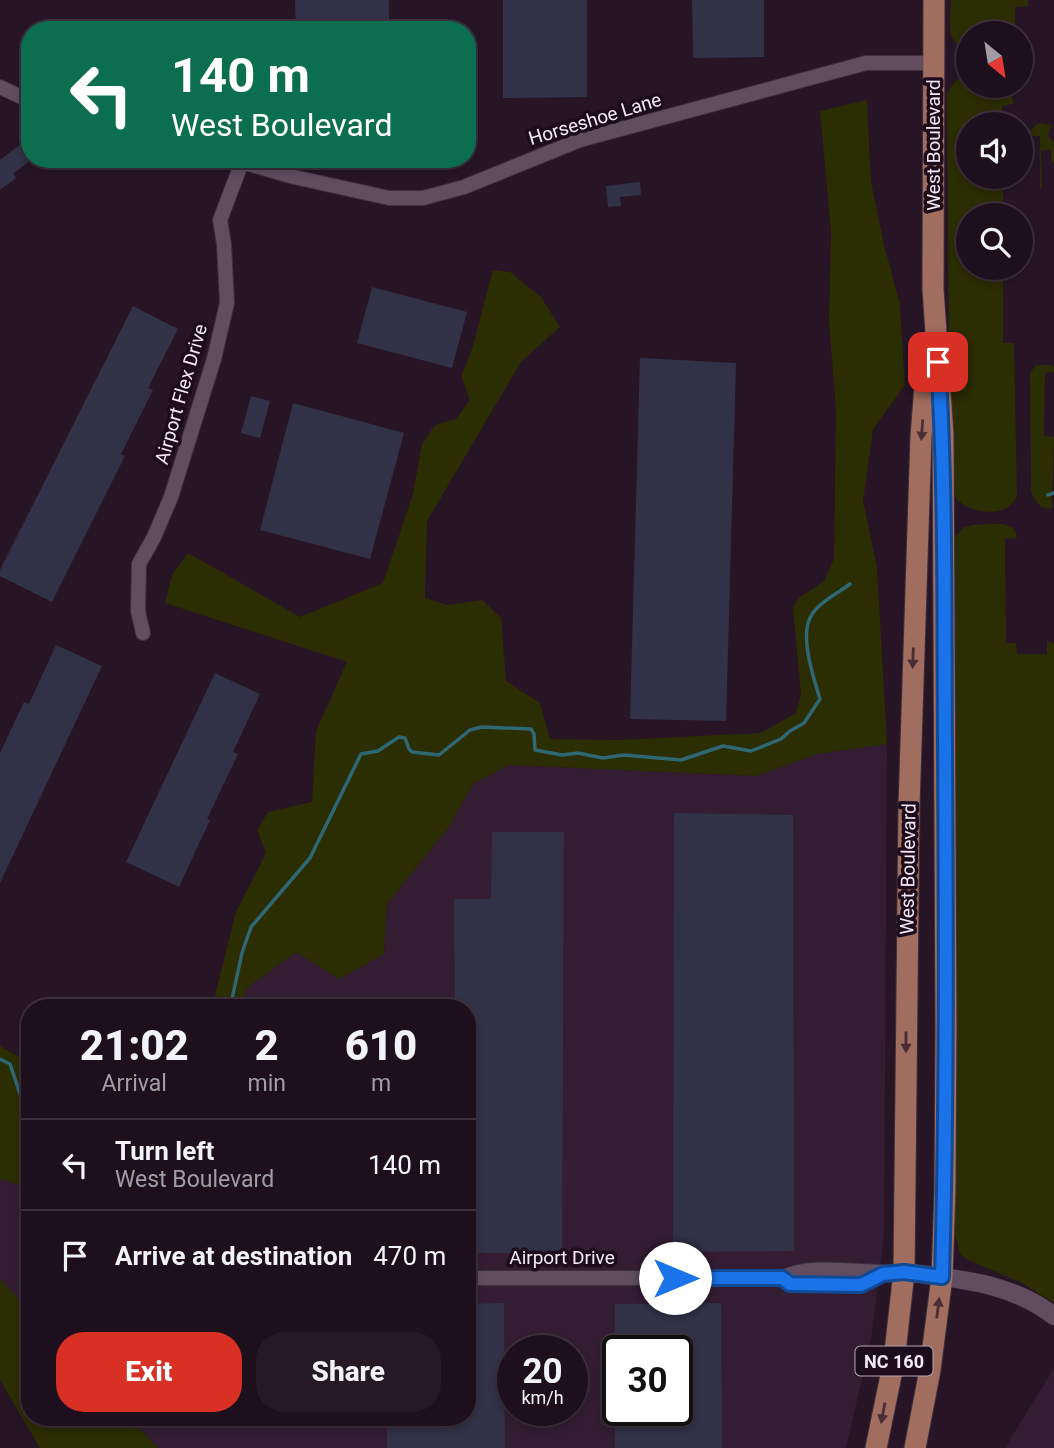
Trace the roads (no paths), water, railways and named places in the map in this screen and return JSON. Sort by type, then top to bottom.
[{"type":"main road","name":"West Boulevard","points":[[915,1448],[930,1370],[942,1277],[946,1026],[943,446],[933,289],[934,0]]},
{"type":"main road","name":"West Boulevard","points":[[877,1448],[894,1361],[893,1273],[905,994],[914,622],[921,436],[933,289]]},
{"type":"street","name":"Horseshoe Lane","points":[[261,168],[388,198],[423,198],[464,187],[580,140],[866,63],[933,62]]},
{"type":"street","points":[[0,87],[21,97]]},
{"type":"street","name":"Airport Flex Drive","points":[[143,633],[138,611],[139,564],[171,497],[214,359],[227,303],[220,220],[234,168]]},
{"type":"street","name":"Airport Drive","points":[[476,1278],[782,1278],[792,1272],[861,1270],[983,1283],[1015,1292],[1054,1316]]},
{"type":"waterway","points":[[1048,495],[1054,493]]},
{"type":"waterway","points":[[232,999],[251,927],[310,858],[361,754],[378,751],[399,737],[405,738],[412,752],[439,755],[470,730],[482,727],[531,729],[535,750],[562,755],[578,753],[603,758],[624,755],[681,760],[723,746],[751,751],[781,739],[804,723],[820,699],[807,646],[808,624],[818,607],[850,584]]},
{"type":"waterway","points":[[0,1059],[10,1064],[21,1095]]}]
